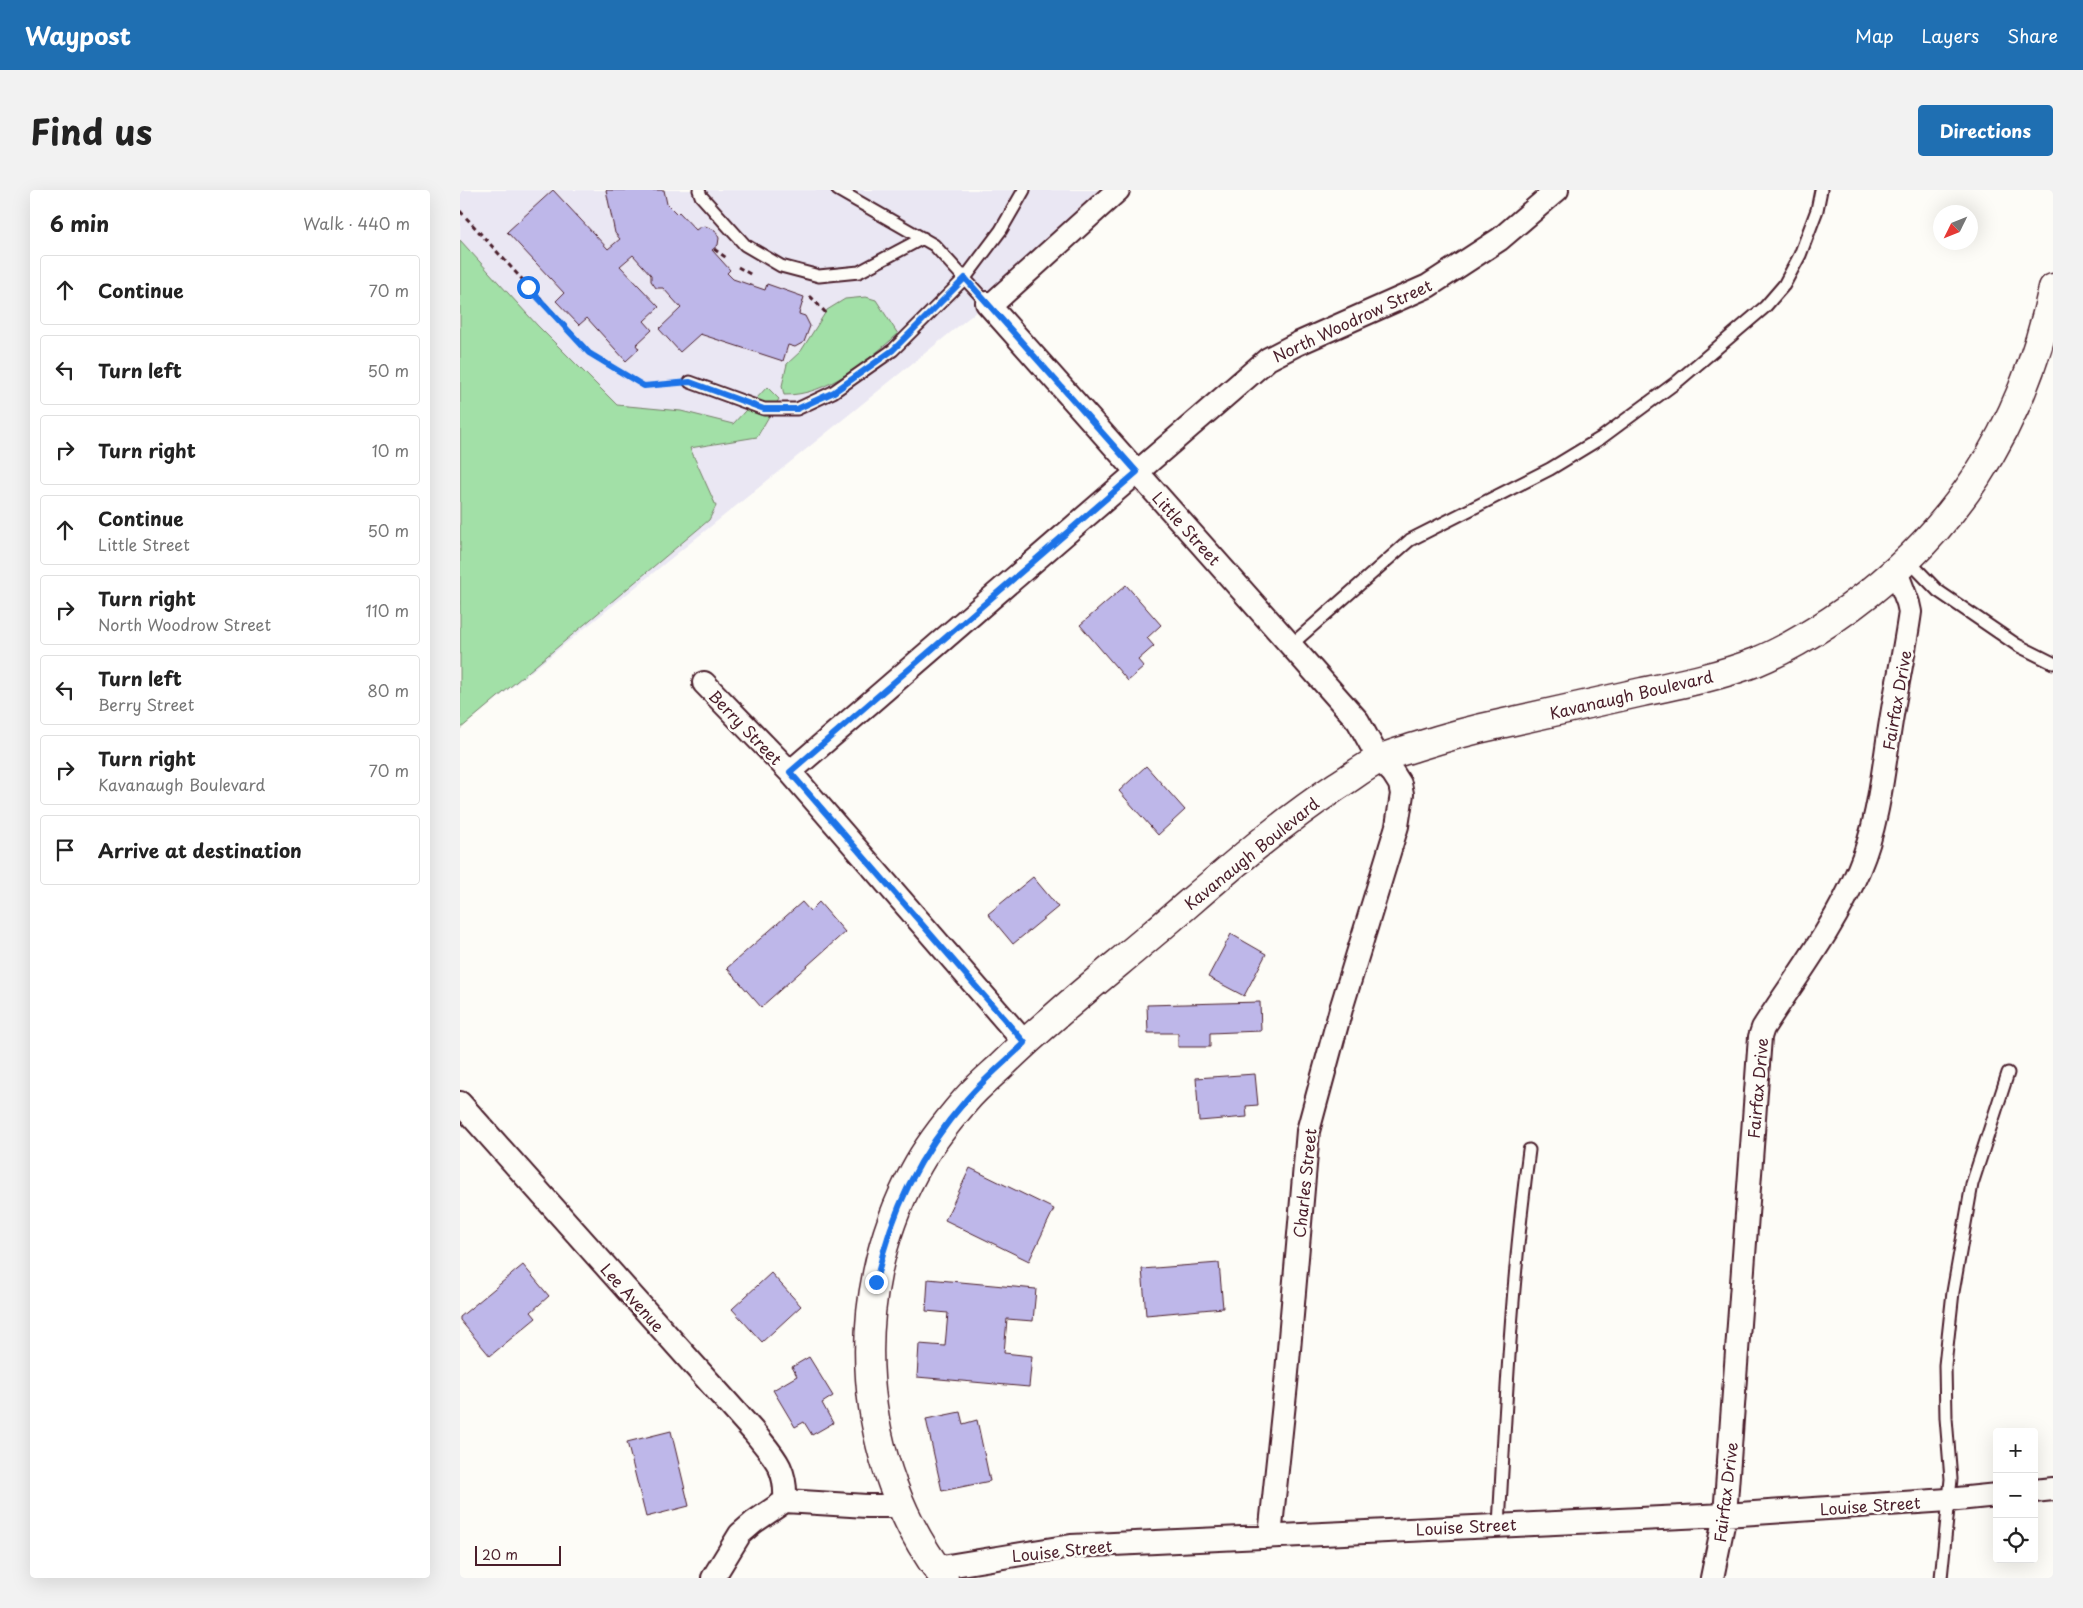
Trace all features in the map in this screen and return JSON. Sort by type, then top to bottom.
[{"type":"street","points":[[988,304],[1118,190]]},
{"type":"street","name":"North Woodrow Street","points":[[790,772],[1268,359],[1297,344],[1400,300],[1445,276],[1500,239],[1557,190]]},
{"type":"street","name":"Kavanaugh Boulevard","points":[[940,1573],[918,1540],[900,1506],[881,1450],[869,1380],[871,1319],[883,1248],[901,1199],[915,1170],[932,1143],[967,1098],[1025,1043],[1273,832],[1325,794],[1379,759],[1461,732],[1688,682],[1752,664],[1788,647],[1829,623],[1856,604],[1902,565],[1958,506],[1992,452],[2022,393],[2053,288]]},
{"type":"street","name":"Little Street","points":[[988,304],[1358,721],[1379,759]]},
{"type":"street","name":"Fairfax Drive","points":[[1712,1578],[1726,1515],[1760,1037],[1763,1028],[1847,896],[1860,868],[1870,837],[1884,775],[1891,721],[1910,612],[1902,565]]},
{"type":"street","name":"Berry Street","points":[[704,683],[790,772],[1025,1043]]},
{"type":"street","name":"Charles Street","points":[[1270,1536],[1286,1384],[1308,1131],[1341,1009],[1397,826],[1402,794],[1400,784],[1393,773],[1379,759]]},
{"type":"street","name":"Lee Avenue","points":[[460,1103],[753,1431],[783,1472],[786,1484],[785,1501]]},
{"type":"street","points":[[2038,1491],[2053,1489]]},
{"type":"street","name":"Louise Street","points":[[940,1573],[1070,1546],[1726,1515],[1993,1495]]},
{"type":"street","points":[[713,1578],[740,1534],[785,1501],[900,1506]]},
{"type":"lane","points":[[699,190],[701,196],[745,245],[781,266],[819,276],[859,272],[922,238]]},
{"type":"lane","points":[[838,190],[934,245],[988,304]]},
{"type":"lane","points":[[690,382],[764,409],[797,409],[834,392],[893,350],[965,278],[1001,230],[1024,190]]},
{"type":"lane","points":[[1291,645],[1410,540],[1550,469],[1601,438],[1678,381],[1758,313],[1784,285],[1800,254],[1821,190]]},
{"type":"lane","points":[[1902,565],[2016,645],[2053,663]]},
{"type":"lane","points":[[1941,1578],[1951,1478],[1946,1418],[1945,1365],[1953,1292],[1972,1184],[2008,1073]]},
{"type":"lane","points":[[1499,1525],[1510,1340],[1519,1228],[1529,1150]]},
{"type":"path","points":[[460,211],[589,353],[644,386],[690,382]]},
{"type":"shaded area","points":[[460,190],[1103,190],[987,303],[460,729]]},
{"type":"green space","points":[[460,240],[537,325],[617,405],[681,411],[733,424],[767,387],[779,399],[757,437],[690,448],[716,506],[709,520],[460,729]]},
{"type":"green space","points":[[866,297],[876,300],[898,334],[874,355],[846,375],[816,390],[784,395],[782,386],[787,364],[801,351],[827,310],[845,299]]},
{"type":"building","points":[[553,190],[608,249],[620,239],[615,233],[606,190],[664,190],[667,204],[677,214],[679,212],[696,230],[705,226],[715,230],[719,238],[718,245],[712,250],[730,270],[727,273],[733,279],[765,290],[767,284],[804,297],[799,314],[805,316],[810,326],[804,342],[795,347],[788,345],[783,361],[700,334],[680,352],[659,329],[681,308],[663,288],[656,288],[651,281],[651,275],[633,255],[620,266],[659,307],[644,321],[652,330],[636,345],[639,349],[626,361],[587,318],[579,325],[556,301],[564,293],[507,232]]},
{"type":"building","points":[[1126,585],[1161,625],[1147,638],[1154,646],[1138,660],[1144,667],[1128,681],[1080,625]]},
{"type":"building","points":[[1146,766],[1185,810],[1158,835],[1119,791]]},
{"type":"building","points":[[1033,877],[1058,907],[1013,944],[988,914]]},
{"type":"building","points":[[802,902],[810,911],[819,902],[845,932],[761,1007],[727,968]]},
{"type":"building","points":[[1231,934],[1266,954],[1244,996],[1208,977]]},
{"type":"building","points":[[1260,1002],[1261,1031],[1210,1033],[1210,1047],[1178,1047],[1178,1033],[1148,1033],[1147,1005]]},
{"type":"building","points":[[1255,1074],[1258,1105],[1246,1106],[1247,1117],[1199,1121],[1196,1078]]},
{"type":"building","points":[[970,1168],[1054,1209],[1029,1261],[945,1220]]},
{"type":"building","points":[[1219,1263],[1223,1308],[1146,1315],[1142,1269]]},
{"type":"building","points":[[523,1265],[549,1296],[531,1312],[536,1318],[490,1356],[460,1320],[460,1317]]},
{"type":"building","points":[[771,1273],[801,1306],[762,1342],[732,1309]]},
{"type":"building","points":[[928,1279],[1036,1289],[1033,1321],[1007,1319],[1004,1353],[1032,1356],[1029,1387],[917,1377],[919,1344],[945,1346],[948,1313],[926,1311]]},
{"type":"building","points":[[809,1357],[833,1396],[822,1403],[833,1423],[812,1435],[804,1422],[795,1427],[773,1390],[797,1376],[792,1367]]},
{"type":"building","points":[[960,1412],[963,1424],[977,1420],[990,1481],[942,1491],[926,1419]]},
{"type":"building","points":[[671,1431],[689,1506],[646,1517],[627,1442]]},
{"type":"route","points":[[528,287],[589,353],[644,386],[690,382],[764,409],[797,409],[834,392],[893,350],[965,278],[1137,472],[790,772],[1025,1043],[967,1098],[932,1143],[915,1170],[901,1199],[883,1248],[876,1282]]}]
